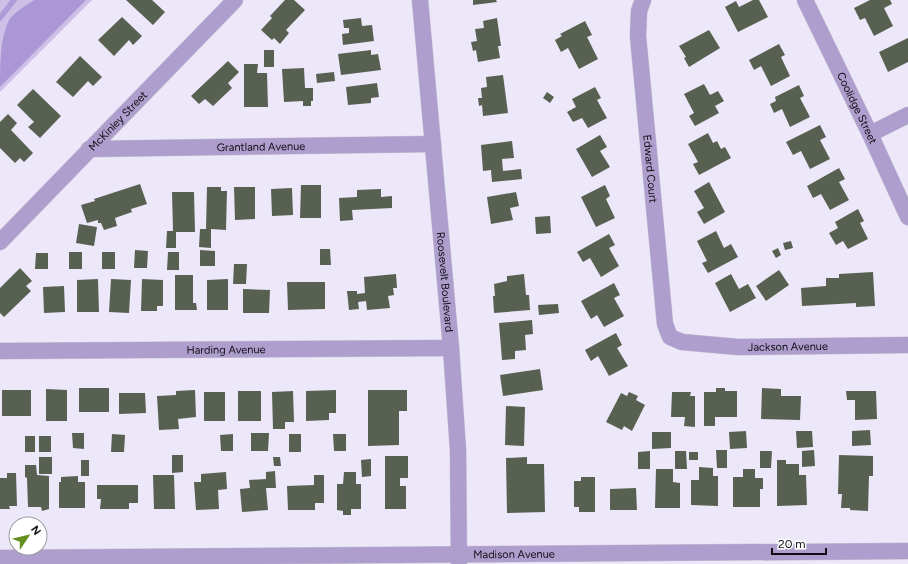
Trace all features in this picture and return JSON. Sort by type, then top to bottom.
[{"type":"street","name":"McKinley Street","points":[[0,242],[235,0]]},
{"type":"street","name":"Roosevelt Boulevard","points":[[420,0],[451,348],[458,450],[459,559]]},
{"type":"street","name":"Edward Court","points":[[643,0],[639,11],[638,36],[665,324],[670,337]]},
{"type":"street","name":"Coolidge Street","points":[[805,0],[870,134],[908,217]]},
{"type":"street","points":[[870,134],[908,115]]},
{"type":"street","name":"Grantland Avenue","points":[[89,149],[433,144]]},
{"type":"street","name":"Jackson Avenue","points":[[670,337],[682,342],[738,347],[908,345]]},
{"type":"street","name":"Harding Avenue","points":[[0,351],[451,348]]},
{"type":"street","name":"Madison Avenue","points":[[0,558],[459,559],[908,551]]},
{"type":"shaded area","points":[[0,0],[92,0],[0,92]]},
{"type":"shaded area","points":[[34,0],[86,0],[0,87],[1,52],[6,27],[9,20],[15,14]]},
{"type":"building","points":[[126,0],[152,0],[165,12],[153,25]]},
{"type":"building","points":[[285,0],[294,0],[305,10],[286,30],[289,33],[280,44],[274,38],[272,40],[261,30],[272,18],[270,16]]},
{"type":"building","points":[[473,0],[496,0],[497,2],[473,5]]},
{"type":"building","points":[[753,0],[759,0],[768,17],[738,32],[725,7],[736,1],[739,7]]},
{"type":"building","points":[[870,0],[890,0],[892,4],[884,8],[893,26],[874,36],[865,18],[860,20],[854,8]]},
{"type":"building","points":[[122,17],[142,36],[133,45],[129,40],[114,56],[98,40]]},
{"type":"building","points":[[361,18],[362,26],[372,25],[374,41],[343,45],[342,34],[349,33],[349,28],[344,28],[343,20]]},
{"type":"building","points":[[497,18],[501,46],[498,46],[500,58],[478,62],[476,50],[473,51],[471,42],[477,41],[475,29],[484,28],[483,21]]},
{"type":"building","points":[[585,21],[592,35],[587,37],[598,59],[579,69],[568,48],[561,52],[555,40],[562,36],[560,34]]},
{"type":"building","points":[[709,30],[720,48],[689,67],[684,58],[686,57],[679,46]]},
{"type":"building","points":[[908,38],[908,62],[888,72],[879,52]]},
{"type":"building","points":[[779,44],[785,55],[781,57],[790,76],[771,86],[761,66],[754,70],[749,60]]},
{"type":"building","points":[[264,50],[274,50],[274,67],[264,67]]},
{"type":"building","points":[[371,50],[371,55],[378,54],[381,70],[341,75],[338,54]]},
{"type":"building","points":[[80,56],[102,77],[93,86],[88,81],[73,97],[56,82]]},
{"type":"building","points":[[228,61],[239,72],[228,83],[232,88],[213,106],[205,99],[199,104],[191,96]]},
{"type":"building","points":[[244,64],[258,64],[257,73],[267,73],[268,107],[244,107]]},
{"type":"building","points":[[304,68],[305,88],[313,88],[313,101],[311,101],[311,106],[303,106],[303,101],[284,102],[282,69]]},
{"type":"building","points":[[334,72],[335,81],[317,83],[316,74]]},
{"type":"building","points":[[503,75],[508,113],[483,116],[482,105],[479,106],[478,98],[482,98],[481,88],[487,87],[486,77]]},
{"type":"building","points":[[377,83],[379,97],[371,98],[371,103],[348,105],[346,87]]},
{"type":"building","points":[[704,84],[710,95],[718,91],[724,101],[715,106],[719,113],[695,126],[689,116],[694,113],[684,94]]},
{"type":"building","points":[[799,85],[804,96],[800,98],[810,117],[790,127],[782,109],[774,113],[770,104],[776,101],[775,97]]},
{"type":"building","points":[[595,87],[601,98],[597,100],[607,118],[588,128],[582,118],[573,122],[567,112],[576,107],[572,99]]},
{"type":"building","points":[[33,89],[61,116],[40,138],[28,127],[34,122],[17,105]]},
{"type":"building","points":[[547,92],[554,97],[550,103],[543,98]]},
{"type":"building","points":[[8,114],[17,123],[11,130],[33,153],[24,162],[20,158],[15,163],[0,148],[0,122]]},
{"type":"building","points":[[820,125],[826,137],[820,140],[830,159],[810,169],[801,151],[793,155],[786,142]]},
{"type":"building","points":[[708,133],[713,143],[717,141],[721,149],[725,147],[731,158],[699,175],[693,164],[698,162],[688,144]]},
{"type":"building","points":[[600,135],[607,147],[600,151],[610,167],[592,177],[576,149]]},
{"type":"building","points":[[512,141],[514,158],[502,159],[503,171],[521,169],[522,179],[492,182],[491,170],[483,171],[481,145]]},
{"type":"building","points":[[839,168],[845,179],[839,182],[849,200],[830,210],[821,194],[813,198],[807,186]]},
{"type":"building","points":[[709,182],[725,212],[704,224],[697,212],[704,208],[694,191]]},
{"type":"building","points":[[140,184],[147,204],[131,209],[132,212],[115,218],[117,226],[104,230],[101,223],[98,223],[98,220],[87,223],[81,205],[95,201],[94,199]]},
{"type":"building","points":[[301,185],[321,185],[321,218],[300,218]]},
{"type":"building","points":[[605,185],[610,196],[606,199],[615,218],[596,227],[581,197]]},
{"type":"building","points":[[207,187],[221,187],[221,191],[227,191],[226,230],[211,229],[211,248],[199,247],[200,229],[206,229]]},
{"type":"building","points":[[234,187],[255,187],[255,219],[235,220]]},
{"type":"building","points":[[292,188],[293,215],[272,216],[271,189]]},
{"type":"building","points":[[381,189],[381,197],[392,196],[392,208],[352,210],[353,220],[340,221],[339,198],[357,197],[357,190]]},
{"type":"building","points":[[172,192],[194,192],[195,232],[176,232],[176,248],[166,248],[167,231],[173,231]]},
{"type":"building","points":[[516,192],[519,206],[510,208],[513,220],[491,224],[487,197]]},
{"type":"building","points":[[858,209],[864,221],[860,223],[868,239],[848,249],[843,241],[836,245],[829,233],[838,228],[835,222]]},
{"type":"building","points":[[550,216],[551,233],[536,234],[535,217]]},
{"type":"building","points":[[79,224],[97,227],[94,246],[76,243]]},
{"type":"building","points":[[716,231],[724,248],[731,244],[738,257],[708,273],[702,263],[707,261],[697,241]]},
{"type":"building","points":[[609,234],[615,245],[609,248],[619,266],[601,277],[590,258],[583,262],[577,252]]},
{"type":"building","points":[[791,241],[793,248],[785,250],[783,243]]},
{"type":"building","points":[[778,248],[781,255],[776,258],[772,251]]},
{"type":"building","points":[[320,249],[330,249],[331,265],[320,265]]},
{"type":"building","points":[[135,250],[148,251],[147,268],[134,268]]},
{"type":"building","points":[[200,250],[215,251],[215,266],[200,266]]},
{"type":"building","points":[[69,252],[82,252],[82,269],[69,269]]},
{"type":"building","points":[[102,252],[115,252],[115,269],[102,269]]},
{"type":"building","points":[[168,252],[179,252],[179,270],[167,270]]},
{"type":"building","points":[[36,253],[48,253],[48,269],[35,269]]},
{"type":"building","points":[[234,264],[247,264],[246,284],[233,284]]},
{"type":"building","points":[[20,268],[32,281],[26,286],[31,291],[4,317],[0,313],[0,288]]},
{"type":"building","points":[[779,270],[789,285],[766,301],[756,286]]},
{"type":"building","points":[[873,272],[875,306],[856,307],[856,303],[802,306],[801,288],[826,286],[826,278],[839,278],[839,274]]},
{"type":"building","points":[[396,274],[397,288],[393,288],[394,295],[388,296],[390,308],[367,310],[366,301],[358,302],[359,309],[349,310],[347,291],[357,291],[357,294],[365,293],[364,277]]},
{"type":"building","points":[[524,274],[526,295],[529,295],[530,310],[494,313],[494,284],[507,281],[507,276]]},
{"type":"building","points":[[731,274],[739,289],[748,284],[756,298],[730,312],[715,283]]},
{"type":"building","points":[[175,275],[193,275],[193,303],[196,303],[197,310],[175,310]]},
{"type":"building","points":[[98,279],[99,312],[77,312],[77,280]]},
{"type":"building","points":[[111,279],[131,280],[129,313],[109,312]]},
{"type":"building","points":[[142,279],[163,280],[163,306],[157,306],[157,311],[141,311]]},
{"type":"building","points":[[228,279],[228,310],[207,310],[207,280]]},
{"type":"building","points":[[287,282],[325,282],[325,309],[288,310]]},
{"type":"building","points":[[614,283],[620,295],[614,298],[624,316],[604,327],[597,315],[591,319],[581,301]]},
{"type":"building","points":[[64,286],[65,312],[44,313],[43,287]]},
{"type":"building","points":[[243,289],[270,290],[269,313],[243,313]]},
{"type":"building","points":[[558,304],[559,313],[539,315],[538,305]]},
{"type":"building","points":[[532,320],[533,334],[525,335],[526,350],[515,351],[515,359],[502,360],[499,323]]},
{"type":"building","points":[[616,333],[622,345],[617,348],[628,366],[609,376],[598,356],[591,361],[585,350]]},
{"type":"building","points":[[540,369],[543,390],[503,396],[500,375]]},
{"type":"building","points":[[79,388],[109,388],[109,412],[79,412]]},
{"type":"building","points":[[716,388],[725,388],[725,391],[737,391],[737,417],[715,417],[715,426],[704,426],[704,392],[716,392]]},
{"type":"building","points":[[762,388],[781,389],[781,396],[801,396],[800,420],[761,419]]},
{"type":"building","points":[[46,389],[67,390],[67,421],[46,421]]},
{"type":"building","points":[[2,390],[31,390],[31,416],[2,416]]},
{"type":"building","points":[[195,390],[196,417],[178,419],[179,429],[159,430],[157,396],[176,395],[176,391]]},
{"type":"building","points":[[336,390],[336,413],[329,413],[329,420],[306,421],[306,391]]},
{"type":"building","points":[[368,390],[407,390],[407,411],[399,411],[399,445],[368,446]]},
{"type":"building","points":[[238,391],[261,391],[261,421],[238,421]]},
{"type":"building","points":[[293,391],[294,422],[285,422],[285,429],[273,429],[272,392]]},
{"type":"building","points":[[846,391],[876,391],[877,419],[855,420],[855,400],[847,400]]},
{"type":"building","points":[[204,392],[225,392],[225,421],[204,421]]},
{"type":"building","points":[[629,392],[638,396],[636,400],[645,405],[632,431],[624,426],[622,430],[606,422],[621,393],[627,396]]},
{"type":"building","points":[[672,392],[691,392],[690,396],[695,396],[695,427],[684,426],[685,417],[671,417]]},
{"type":"building","points":[[119,393],[145,393],[146,413],[119,414]]},
{"type":"building","points":[[506,406],[525,407],[524,446],[505,445]]},
{"type":"building","points":[[870,430],[871,445],[852,446],[852,431]]},
{"type":"building","points":[[746,431],[747,448],[730,449],[729,432]]},
{"type":"building","points":[[796,431],[812,431],[813,447],[797,448]]},
{"type":"building","points":[[652,432],[671,432],[671,448],[652,449]]},
{"type":"building","points":[[72,433],[84,433],[84,449],[73,448]]},
{"type":"building","points":[[251,433],[269,433],[268,451],[251,451]]},
{"type":"building","points":[[112,434],[125,435],[124,452],[111,452]]},
{"type":"building","points":[[233,434],[233,451],[221,451],[220,435]]},
{"type":"building","points":[[289,434],[301,434],[301,452],[289,452]]},
{"type":"building","points":[[333,434],[346,434],[346,451],[334,451]]},
{"type":"building","points":[[25,436],[35,436],[35,452],[25,452]]},
{"type":"building","points":[[39,436],[51,436],[51,452],[39,452]]},
{"type":"building","points":[[716,450],[727,450],[727,468],[717,468]]},
{"type":"building","points":[[814,450],[815,466],[802,467],[802,451]]},
{"type":"building","points":[[650,451],[650,469],[638,469],[638,452]]},
{"type":"building","points":[[675,451],[686,451],[687,469],[675,469]]},
{"type":"building","points":[[760,451],[772,451],[771,468],[760,468]]},
{"type":"building","points":[[689,452],[698,452],[698,460],[689,460]]},
{"type":"building","points":[[172,455],[183,455],[183,472],[172,473]]},
{"type":"building","points":[[839,455],[873,456],[873,476],[869,476],[868,511],[841,508],[842,494],[838,494]]},
{"type":"building","points":[[385,456],[408,456],[408,478],[400,478],[400,486],[406,486],[406,509],[385,509]]},
{"type":"building","points":[[39,457],[52,457],[52,474],[39,474]]},
{"type":"building","points":[[273,457],[280,457],[281,466],[274,466]]},
{"type":"building","points":[[527,457],[527,464],[544,464],[545,512],[507,513],[506,458]]},
{"type":"building","points":[[371,459],[371,476],[362,477],[361,460]]},
{"type":"building","points":[[81,460],[89,460],[89,476],[81,476]]},
{"type":"building","points":[[777,460],[786,460],[786,464],[799,464],[799,475],[806,475],[807,505],[777,506]]},
{"type":"building","points":[[25,465],[36,465],[37,475],[49,476],[49,509],[42,511],[41,507],[28,507]]},
{"type":"building","points":[[699,467],[713,468],[713,476],[718,476],[718,506],[691,505],[691,480],[699,480]]},
{"type":"building","points":[[656,469],[673,469],[673,482],[680,483],[680,508],[655,508]]},
{"type":"building","points":[[743,469],[755,469],[755,478],[763,478],[763,489],[760,489],[760,507],[733,507],[733,477],[743,477]]},
{"type":"building","points":[[275,471],[276,488],[266,488],[268,510],[242,512],[240,489],[250,488],[249,480],[266,479],[266,472]]},
{"type":"building","points":[[226,472],[227,489],[218,490],[219,509],[196,510],[194,482],[201,482],[201,474]]},
{"type":"building","points":[[344,472],[356,472],[356,484],[361,484],[361,509],[351,509],[351,515],[343,515],[343,511],[337,510],[337,484],[343,484]]},
{"type":"building","points":[[7,473],[16,473],[17,506],[9,506],[10,509],[0,509],[0,478],[7,478]]},
{"type":"building","points":[[153,475],[174,475],[175,509],[154,509]]},
{"type":"building","points":[[314,475],[324,475],[324,503],[315,503],[315,510],[288,510],[287,486],[314,485]]},
{"type":"building","points":[[78,476],[78,482],[85,482],[85,508],[59,508],[59,482],[61,482],[61,477]]},
{"type":"building","points":[[581,477],[595,477],[595,512],[579,512],[579,507],[574,507],[574,481],[581,481]]},
{"type":"building","points":[[97,485],[138,485],[138,503],[129,503],[129,509],[100,509],[101,499],[97,499]]},
{"type":"building","points":[[636,488],[637,510],[610,510],[610,489]]},
{"type":"waterway","points":[[0,18],[14,0]]}]
